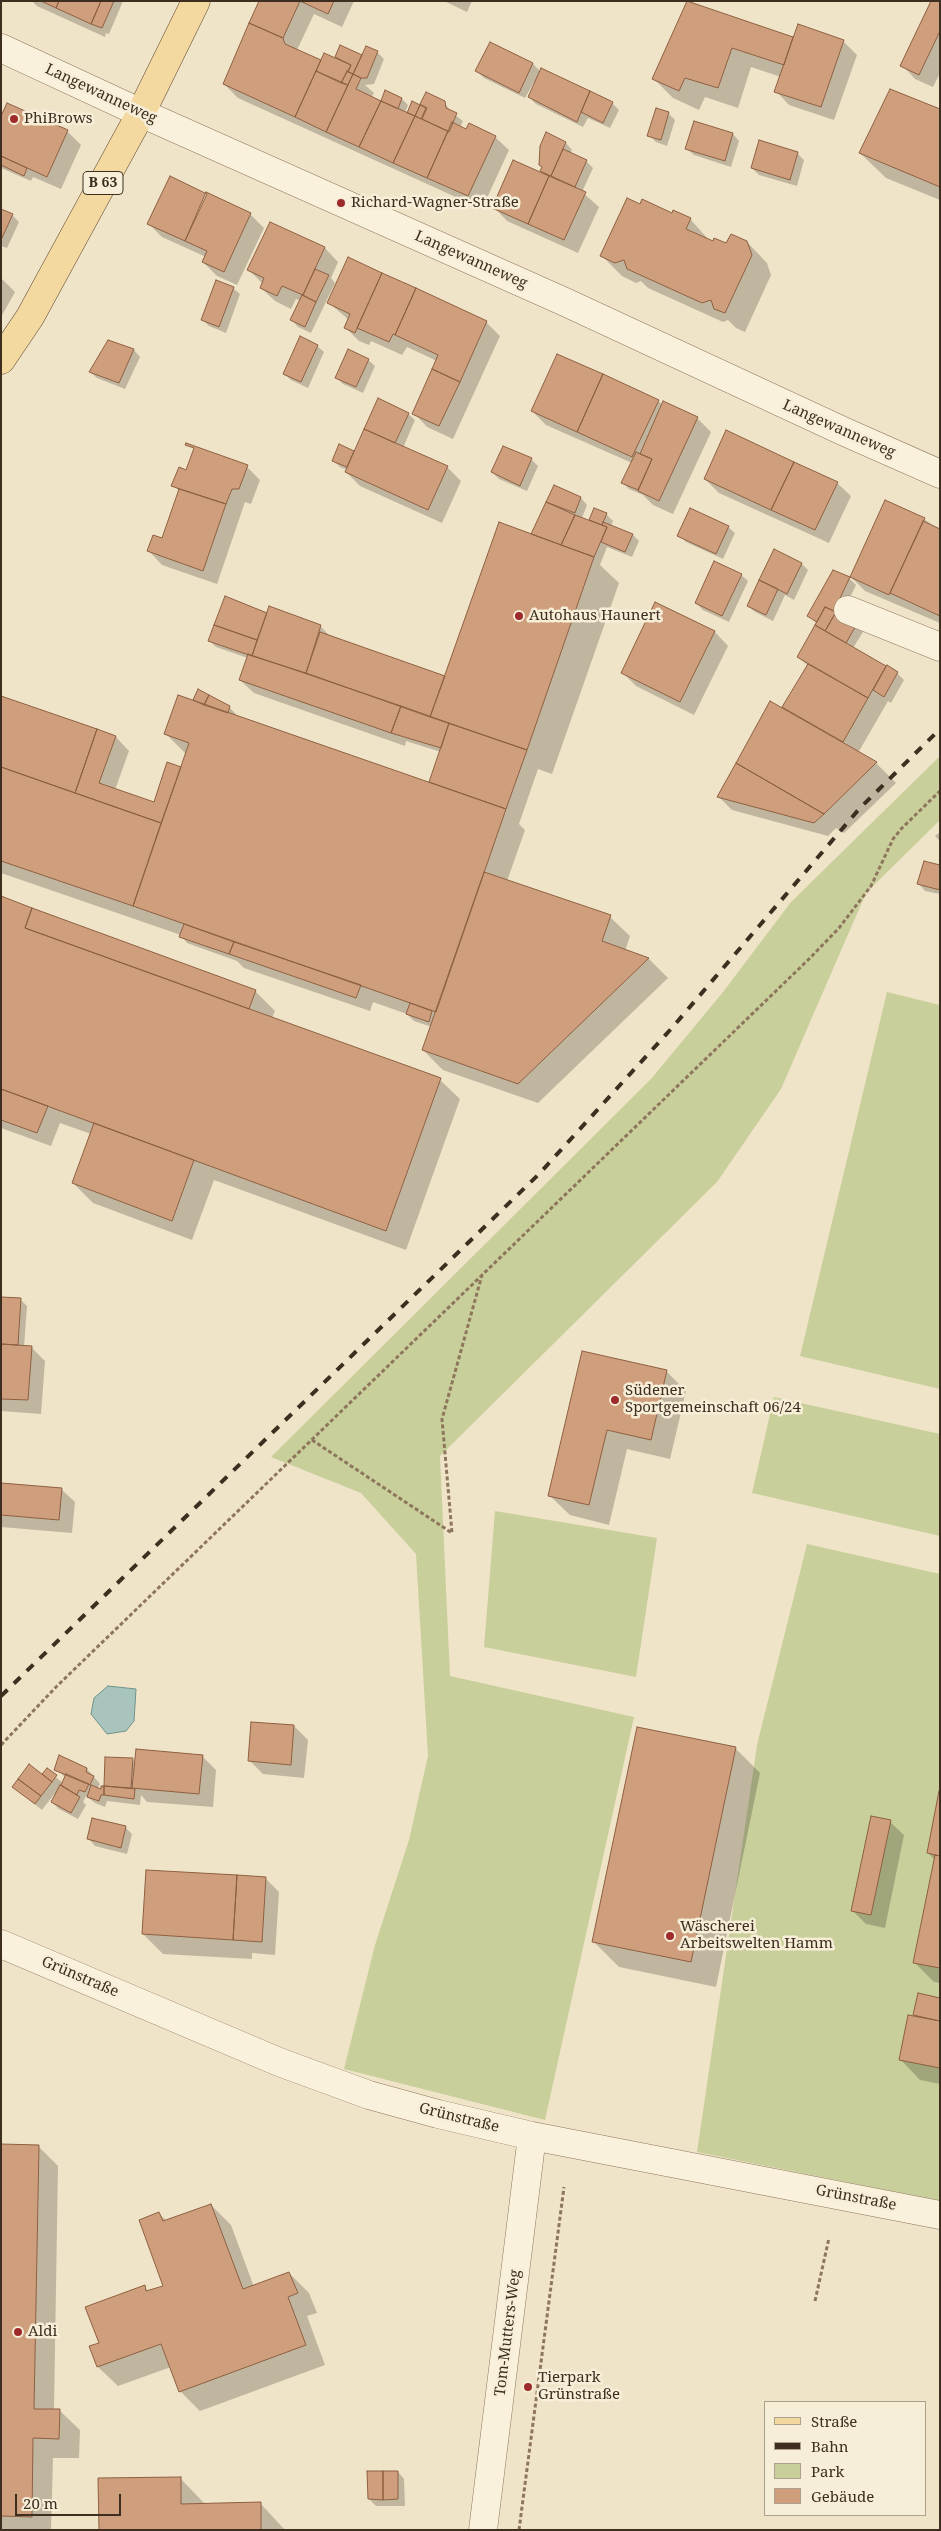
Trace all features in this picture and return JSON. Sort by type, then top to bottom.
[{"type":"main road","name":"B 63","points":[[1,360],[30,316],[141,113],[196,1]]},
{"type":"street","name":"Langewanneweg","points":[[1,48],[141,113],[565,302],[940,474]]},
{"type":"street","points":[[848,610],[940,647]]},
{"type":"street","name":"Grünstraße","points":[[1,1944],[305,2072],[369,2095],[532,2136],[940,2215]]},
{"type":"street","name":"Tom-Mutters-Weg","points":[[483,2530],[532,2136]]},
{"type":"path","points":[[1,1745],[56,1687],[483,1273],[810,960],[839,928],[871,886],[898,833],[940,791]]},
{"type":"path","points":[[312,1440],[452,1533],[442,1419],[483,1273]]},
{"type":"path","points":[[518,2530],[564,2188]]},
{"type":"path","points":[[815,2301],[829,2238]]},
{"type":"green space","points":[[940,756],[940,820],[866,893],[781,1089],[717,1182],[440,1456],[450,1676],[634,1717],[545,2120],[344,2069],[375,1945],[409,1840],[428,1756],[416,1554],[361,1493],[271,1457],[651,1079],[723,992],[791,902]]},
{"type":"green space","points":[[887,992],[940,1005],[940,1389],[800,1356]]},
{"type":"green space","points":[[774,1397],[940,1434],[940,1536],[752,1493]]},
{"type":"green space","points":[[495,1511],[657,1538],[636,1677],[484,1647]]},
{"type":"green space","points":[[807,1544],[940,1574],[940,2201],[697,2152],[757,1745]]},
{"type":"water","points":[[108,1686],[136,1689],[134,1721],[126,1731],[107,1734],[91,1714],[94,1698]]},
{"type":"building","points":[[41,1],[59,1],[56,8]]},
{"type":"building","points":[[59,1],[101,1],[91,24],[56,8]]},
{"type":"building","points":[[101,1],[114,1],[102,28],[91,24]]},
{"type":"building","points":[[259,1],[300,1],[283,38],[249,23]]},
{"type":"building","points":[[300,1],[334,1],[328,14]]},
{"type":"building","points":[[687,1],[793,37],[784,65],[732,48],[718,88],[685,78],[679,91],[652,79]]},
{"type":"building","points":[[931,1],[940,1],[940,31],[919,75],[900,66]]},
{"type":"building","points":[[249,23],[283,38],[285,44],[321,60],[295,117],[223,84]]},
{"type":"building","points":[[798,24],[844,40],[821,107],[774,92]]},
{"type":"building","points":[[490,42],[533,63],[519,93],[475,71]]},
{"type":"building","points":[[340,45],[362,55],[353,74],[348,72],[351,65],[335,57]]},
{"type":"building","points":[[366,46],[378,51],[367,78],[361,78],[353,74]]},
{"type":"building","points":[[324,53],[351,65],[341,83],[316,71]]},
{"type":"building","points":[[541,68],[590,91],[577,122],[528,97]]},
{"type":"building","points":[[316,71],[348,85],[326,132],[295,117]]},
{"type":"building","points":[[347,71],[353,74],[348,85],[341,83]]},
{"type":"building","points":[[353,74],[361,78],[356,89],[381,101],[359,147],[326,132]]},
{"type":"building","points":[[890,89],[940,109],[940,187],[859,153]]},
{"type":"building","points":[[385,90],[402,98],[398,109],[381,101]]},
{"type":"building","points":[[590,91],[613,102],[603,123],[581,112]]},
{"type":"building","points":[[426,92],[445,101],[446,108],[457,113],[449,132],[422,119],[427,108],[420,104]]},
{"type":"building","points":[[381,101],[415,116],[393,163],[359,147]]},
{"type":"building","points":[[412,101],[420,105],[415,116],[407,113]]},
{"type":"building","points":[[7,103],[68,130],[47,177],[1,156],[1,116]]},
{"type":"building","points":[[420,105],[426,108],[421,119],[415,116]]},
{"type":"building","points":[[656,108],[669,112],[661,140],[647,136]]},
{"type":"building","points":[[415,116],[448,131],[427,178],[393,163]]},
{"type":"building","points":[[694,121],[733,133],[725,161],[685,149]]},
{"type":"building","points":[[452,122],[466,129],[469,123],[496,136],[468,196],[427,178]]},
{"type":"building","points":[[546,132],[566,142],[551,176],[540,171],[542,167],[539,165],[540,146]]},
{"type":"building","points":[[759,140],[798,152],[790,180],[751,168]]},
{"type":"building","points":[[563,149],[587,160],[575,187],[551,176]]},
{"type":"building","points":[[1,156],[27,168],[24,176],[1,165]]},
{"type":"building","points":[[513,160],[549,176],[528,224],[492,208]]},
{"type":"building","points":[[170,176],[207,194],[185,241],[147,224]]},
{"type":"building","points":[[549,176],[586,192],[564,240],[528,224]]},
{"type":"building","points":[[206,192],[251,213],[224,272],[202,262],[207,251],[185,241]]},
{"type":"building","points":[[627,198],[640,204],[642,199],[672,213],[673,210],[691,218],[686,229],[713,241],[714,238],[726,243],[731,234],[747,241],[752,255],[725,313],[714,309],[711,300],[702,303],[627,269],[624,260],[615,263],[600,256]]},
{"type":"building","points":[[1,209],[13,214],[1,240]]},
{"type":"building","points":[[270,222],[325,247],[303,295],[282,286],[277,296],[260,288],[264,278],[247,270]]},
{"type":"building","points":[[348,257],[382,273],[355,333],[344,328],[350,314],[327,303]]},
{"type":"building","points":[[315,269],[329,275],[316,302],[303,295]]},
{"type":"building","points":[[382,273],[416,288],[395,335],[393,334],[389,342],[357,328]]},
{"type":"building","points":[[216,280],[234,287],[219,327],[201,320]]},
{"type":"building","points":[[416,288],[487,321],[460,382],[432,369],[438,355],[395,335]]},
{"type":"building","points":[[302,295],[316,302],[305,327],[290,320]]},
{"type":"building","points":[[300,336],[318,345],[301,382],[283,374]]},
{"type":"building","points":[[108,340],[134,349],[119,383],[89,372]]},
{"type":"building","points":[[348,349],[369,359],[356,387],[335,378]]},
{"type":"building","points":[[557,354],[603,374],[577,432],[531,411]]},
{"type":"building","points":[[432,369],[460,382],[439,426],[412,414]]},
{"type":"building","points":[[603,374],[659,400],[632,457],[577,432]]},
{"type":"building","points":[[378,398],[409,413],[395,443],[364,429]]},
{"type":"building","points":[[663,401],[698,417],[659,501],[638,491],[652,459],[640,454]]},
{"type":"building","points":[[364,429],[448,466],[428,510],[345,472]]},
{"type":"building","points":[[726,430],[794,462],[771,510],[704,479]]},
{"type":"building","points":[[186,443],[248,465],[239,489],[232,489],[226,504],[171,486],[179,467],[186,470],[194,448],[185,445]]},
{"type":"building","points":[[339,444],[354,451],[347,467],[332,461]]},
{"type":"building","points":[[503,446],[532,458],[520,486],[491,472]]},
{"type":"building","points":[[636,452],[652,459],[638,490],[621,483]]},
{"type":"building","points":[[794,462],[838,482],[815,530],[771,510]]},
{"type":"building","points":[[554,485],[581,497],[575,513],[546,502]]},
{"type":"building","points":[[179,489],[226,504],[203,571],[147,551],[153,535],[162,538]]},
{"type":"building","points":[[885,500],[925,518],[889,595],[850,577]]},
{"type":"building","points":[[546,502],[575,515],[561,545],[531,534]]},
{"type":"building","points":[[594,508],[607,513],[602,525],[589,520]]},
{"type":"building","points":[[690,508],[729,526],[716,554],[677,536]]},
{"type":"building","points":[[575,515],[607,527],[594,557],[561,545]]},
{"type":"building","points":[[923,521],[940,529],[940,616],[890,593]]},
{"type":"building","name":"Autohaus Haunert","points":[[499,522],[594,557],[527,750],[430,717]]},
{"type":"building","points":[[603,522],[633,534],[625,552],[601,542],[607,527],[602,525]]},
{"type":"building","points":[[774,549],[802,563],[787,594],[759,580]]},
{"type":"building","points":[[714,561],[742,574],[722,616],[695,603]]},
{"type":"building","points":[[833,570],[850,577],[834,611],[825,607],[817,622],[807,616]]},
{"type":"building","points":[[759,580],[778,589],[766,615],[747,606]]},
{"type":"building","points":[[225,596],[267,613],[257,640],[214,625]]},
{"type":"building","points":[[655,602],[715,631],[680,702],[621,673]]},
{"type":"building","points":[[269,606],[321,625],[306,673],[252,656]]},
{"type":"building","points":[[825,607],[836,612],[825,631],[815,625]]},
{"type":"building","points":[[836,612],[857,624],[846,643],[825,631]]},
{"type":"building","points":[[214,625],[257,640],[252,656],[208,641]]},
{"type":"building","points":[[815,625],[886,666],[868,698],[797,657]]},
{"type":"building","points":[[320,632],[445,676],[430,717],[306,673]]},
{"type":"building","points":[[248,654],[401,706],[391,733],[239,680]]},
{"type":"building","points":[[808,664],[868,698],[843,742],[782,707]]},
{"type":"building","points":[[887,665],[898,672],[884,697],[873,690]]},
{"type":"building","points":[[198,689],[209,695],[204,705],[193,700]]},
{"type":"building","points":[[178,695],[506,809],[436,1012],[133,906],[189,743],[164,734]]},
{"type":"building","points":[[209,695],[230,706],[228,713],[204,705]]},
{"type":"building","points":[[1,696],[97,729],[75,793],[1,767]]},
{"type":"building","points":[[770,701],[877,762],[824,814],[736,763]]},
{"type":"building","points":[[401,706],[449,723],[441,748],[391,733]]},
{"type":"building","points":[[449,723],[527,750],[506,809],[429,782]]},
{"type":"building","points":[[97,729],[116,736],[99,783],[154,802],[167,762],[181,767],[161,823],[75,793]]},
{"type":"building","points":[[736,763],[824,814],[814,823],[717,797]]},
{"type":"building","points":[[1,767],[161,823],[133,906],[1,861]]},
{"type":"building","points":[[924,861],[940,865],[940,890],[917,884]]},
{"type":"building","points":[[484,872],[611,915],[602,941],[649,958],[518,1084],[422,1050]]},
{"type":"building","points":[[1,896],[32,908],[25,928],[441,1078],[386,1231],[1,1089]]},
{"type":"building","points":[[32,908],[256,990],[249,1009],[25,928]]},
{"type":"building","points":[[184,924],[234,942],[229,954],[179,937]]},
{"type":"building","points":[[234,942],[361,985],[356,998],[229,954]]},
{"type":"building","points":[[410,1003],[432,1011],[429,1022],[406,1014]]},
{"type":"building","points":[[1,1089],[48,1106],[37,1133],[1,1120]]},
{"type":"building","points":[[94,1123],[194,1160],[172,1221],[72,1183]]},
{"type":"building","points":[[1,1297],[21,1298],[18,1345],[1,1344]]},
{"type":"building","points":[[1,1344],[32,1346],[28,1400],[1,1399]]},
{"type":"building","name":"Südener Sportgemeinschaft 06/24","points":[[582,1351],[667,1370],[651,1440],[607,1430],[589,1505],[548,1496]]},
{"type":"building","points":[[1,1483],[62,1488],[59,1520],[1,1515]]},
{"type":"building","points":[[251,1722],[294,1725],[291,1765],[248,1761]]},
{"type":"building","points":[[637,1727],[736,1747],[691,1962],[592,1942]]},
{"type":"building","points":[[136,1749],[203,1755],[199,1794],[132,1788]]},
{"type":"building","points":[[59,1755],[87,1768],[86,1772],[94,1776],[90,1785],[54,1770]]},
{"type":"building","points":[[105,1757],[133,1758],[131,1788],[104,1786]]},
{"type":"building","points":[[29,1764],[52,1782],[41,1796],[18,1779]]},
{"type":"building","points":[[47,1768],[57,1775],[52,1782],[42,1774]]},
{"type":"building","points":[[66,1774],[89,1784],[85,1792],[79,1790],[77,1795],[61,1785]]},
{"type":"building","points":[[18,1779],[41,1796],[35,1804],[12,1787]]},
{"type":"building","points":[[60,1785],[80,1797],[71,1813],[51,1802]]},
{"type":"building","points":[[91,1785],[101,1789],[101,1786],[104,1786],[104,1795],[101,1795],[99,1801],[87,1797]]},
{"type":"building","points":[[104,1786],[135,1789],[134,1799],[104,1795]]},
{"type":"building","points":[[940,1792],[940,1856],[927,1853]]},
{"type":"building","points":[[871,1816],[891,1820],[871,1915],[851,1911]]},
{"type":"building","points":[[92,1818],[126,1826],[121,1848],[87,1839]]},
{"type":"building","points":[[935,1855],[940,1856],[940,1968],[913,1963]]},
{"type":"building","points":[[146,1870],[237,1875],[233,1940],[142,1934]]},
{"type":"building","points":[[237,1875],[266,1877],[262,1942],[233,1940]]},
{"type":"building","points":[[918,1993],[940,1998],[940,2021],[913,2015]]},
{"type":"building","points":[[908,2015],[940,2021],[940,2068],[899,2060]]},
{"type":"building","name":"Aldi","points":[[1,2144],[39,2145],[34,2409],[60,2409],[59,2439],[33,2438],[32,2517],[1,2516]]},
{"type":"building","points":[[211,2204],[243,2289],[289,2272],[298,2293],[288,2297],[306,2345],[179,2392],[161,2344],[97,2367],[89,2346],[99,2343],[85,2307],[145,2285],[146,2291],[163,2286],[139,2220],[159,2212],[163,2221]]},
{"type":"building","points":[[367,2471],[383,2471],[383,2500],[368,2499]]},
{"type":"building","points":[[383,2471],[398,2471],[398,2499],[383,2500]]},
{"type":"building","points":[[181,2477],[181,2504],[261,2502],[261,2530],[99,2530],[98,2478]]},
{"type":"railway","points":[[1,1696],[539,1174],[671,1029],[860,808],[940,729]]},
{"type":"place","name":"PhiBrows","points":[[14,119]]},
{"type":"place","name":"Richard-Wagner-Straße","points":[[341,203]]},
{"type":"place","name":"Autohaus Haunert","points":[[519,616]]},
{"type":"place","name":"Südener Sportgemeinschaft 06/24","points":[[615,1400]]},
{"type":"place","name":"Wäscherei Arbeitswelten Hamm","points":[[670,1936]]},
{"type":"place","name":"Aldi","points":[[18,2332]]},
{"type":"place","name":"Tierpark Grünstraße","points":[[528,2387]]}]
